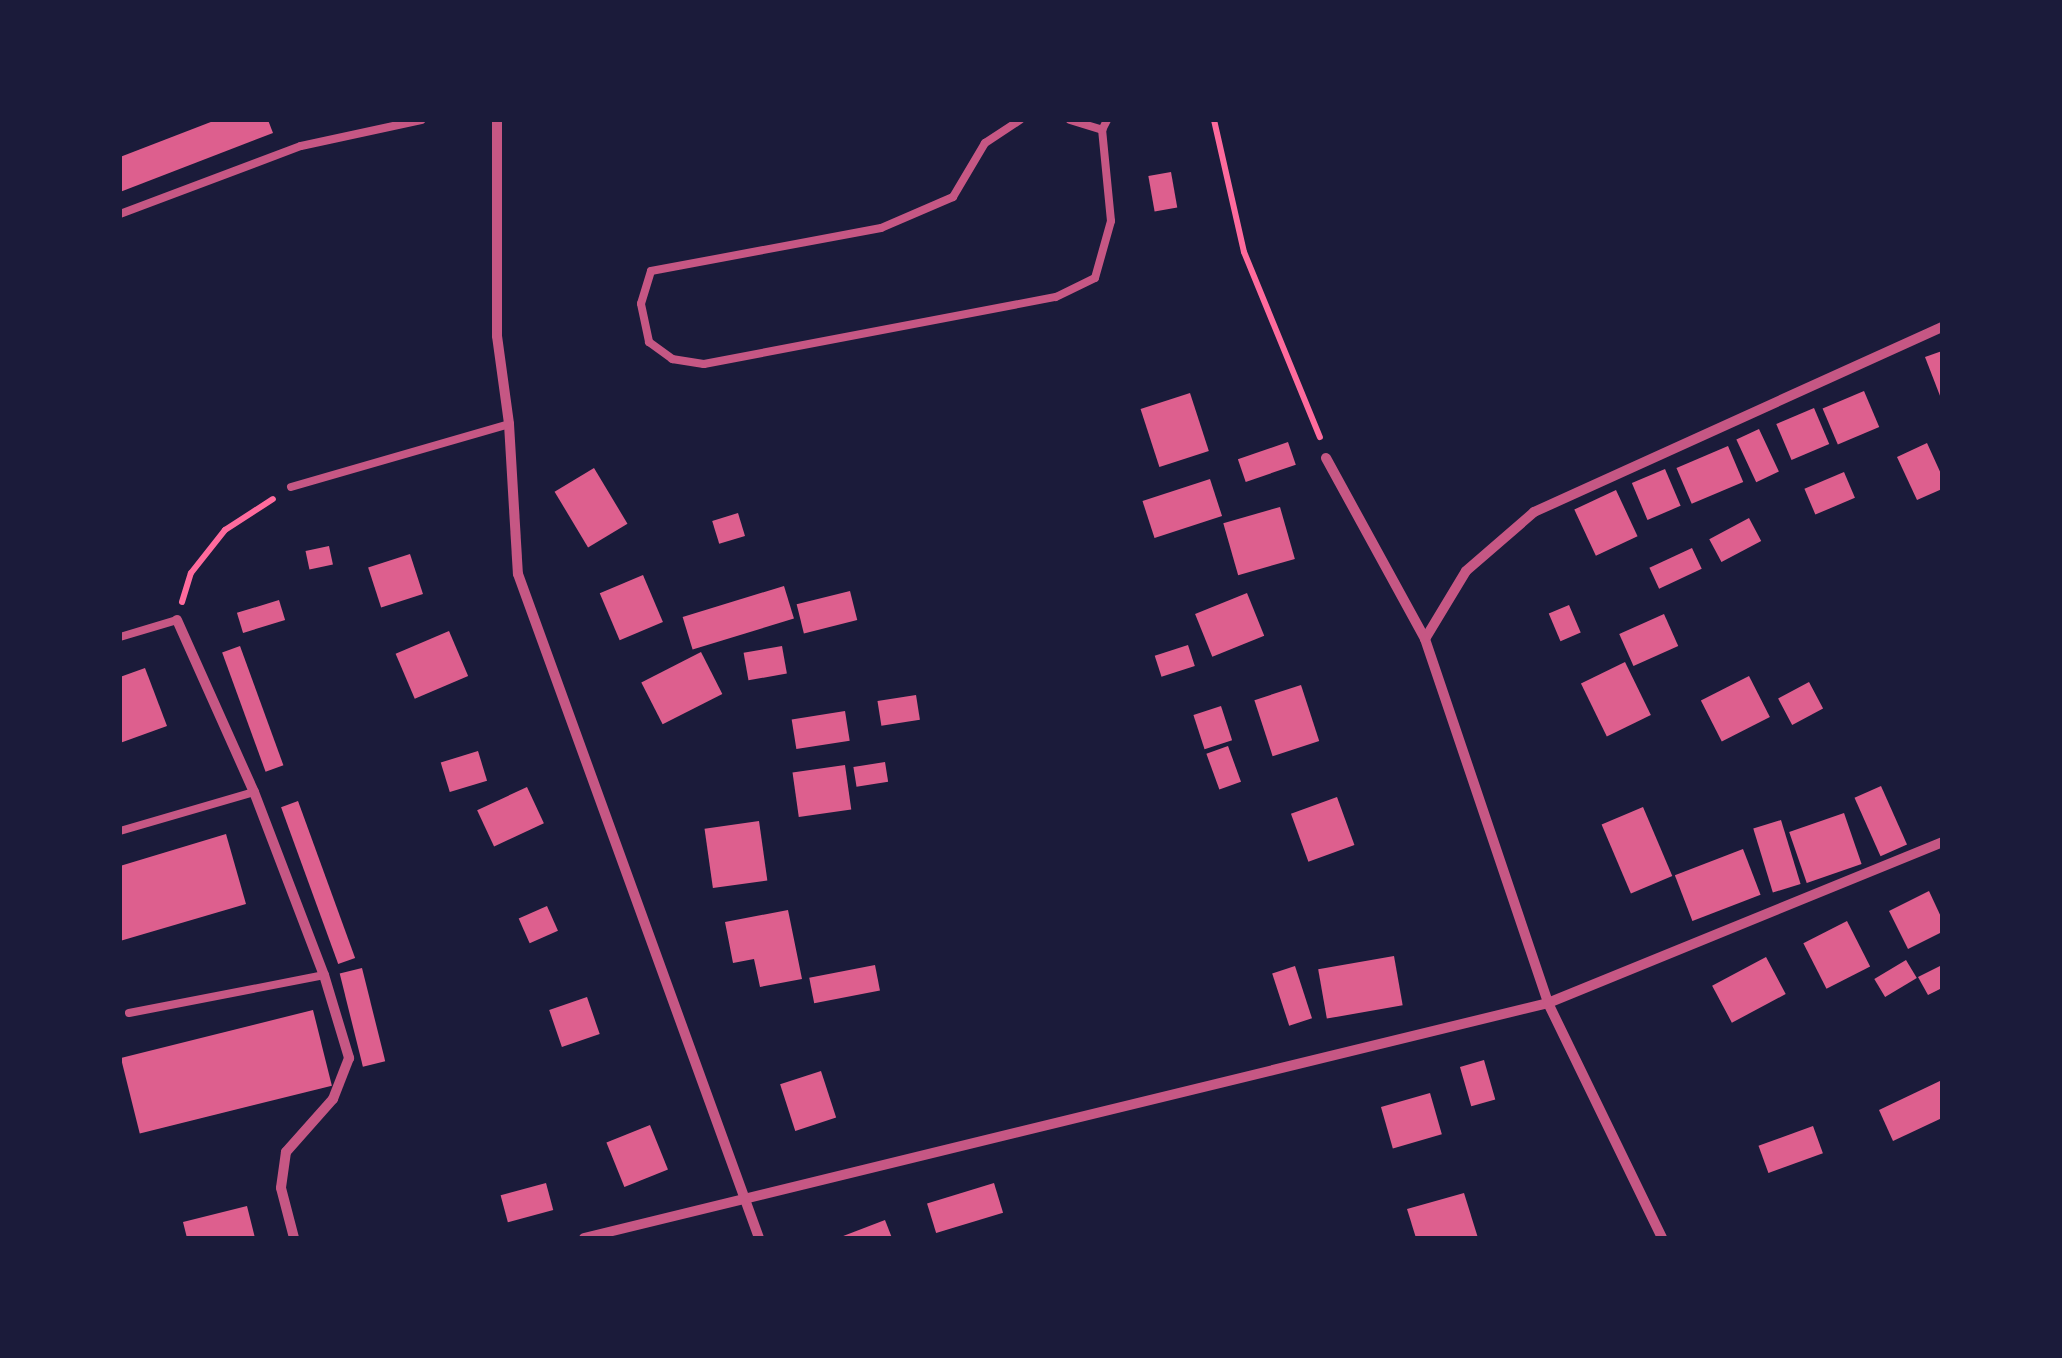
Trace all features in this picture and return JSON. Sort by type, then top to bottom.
[{"type":"street","points":[[498,120],[497,336],[510,424],[518,574],[759,1238]]},
{"type":"street","points":[[1425,639],[1466,572],[1534,512],[1942,328]]},
{"type":"street","points":[[1326,458],[1425,639],[1548,1003],[1662,1238]]},
{"type":"street","points":[[177,620],[254,792],[324,975],[349,1058],[333,1098],[286,1152],[280,1188],[294,1238]]},
{"type":"street","points":[[584,1238],[1548,1003],[1942,842]]},
{"type":"lane","points":[[120,214],[301,146],[421,120]]},
{"type":"lane","points":[[1020,120],[985,143],[953,198],[881,228],[650,271],[641,304],[650,342],[672,359],[704,364],[1056,298],[1095,278],[1111,221],[1102,130],[1107,120]]},
{"type":"lane","points":[[1070,120],[1102,130]]},
{"type":"lane","points":[[291,487],[510,424]]},
{"type":"lane","points":[[120,637],[177,620]]},
{"type":"lane","points":[[120,831],[254,792]]},
{"type":"lane","points":[[129,1013],[324,975]]},
{"type":"path","points":[[1214,120],[1244,252],[1311,408],[1326,458]]},
{"type":"path","points":[[177,620],[191,574],[225,530],[291,487]]},
{"type":"building","points":[[216,120],[268,120],[273,133],[120,192],[120,157]]},
{"type":"building","points":[[1171,172],[1177,207],[1155,211],[1148,176]]},
{"type":"building","points":[[1942,351],[1942,401],[1925,357]]},
{"type":"building","points":[[1864,391],[1879,427],[1838,444],[1823,409]]},
{"type":"building","points":[[1190,393],[1209,451],[1159,467],[1141,409]]},
{"type":"building","points":[[1814,408],[1829,444],[1791,460],[1776,424]]},
{"type":"building","points":[[1759,429],[1779,472],[1756,482],[1736,440]]},
{"type":"building","points":[[1288,442],[1296,465],[1246,482],[1238,459]]},
{"type":"building","points":[[1927,443],[1942,476],[1942,489],[1917,500],[1897,457]]},
{"type":"building","points":[[1728,446],[1743,482],[1692,504],[1676,468]]},
{"type":"building","points":[[594,468],[627,524],[588,547],[555,492]]},
{"type":"building","points":[[1665,469],[1681,506],[1647,520],[1632,483]]},
{"type":"building","points":[[1844,472],[1855,498],[1815,515],[1804,489]]},
{"type":"building","points":[[1210,479],[1222,516],[1155,538],[1142,501]]},
{"type":"building","points":[[1616,490],[1638,536],[1596,556],[1574,509]]},
{"type":"building","points":[[1280,507],[1295,559],[1238,575],[1223,523]]},
{"type":"building","points":[[738,513],[745,536],[719,544],[712,521]]},
{"type":"building","points":[[1749,518],[1761,541],[1721,562],[1709,539]]},
{"type":"building","points":[[329,546],[333,565],[309,570],[306,551]]},
{"type":"building","points":[[1692,548],[1702,569],[1659,589],[1649,568]]},
{"type":"building","points":[[410,554],[423,594],[381,608],[368,568]]},
{"type":"building","points":[[643,575],[663,622],[620,640],[600,593]]},
{"type":"building","points":[[784,586],[794,619],[693,650],[683,617]]},
{"type":"building","points":[[850,591],[857,620],[804,633],[797,604]]},
{"type":"building","points":[[1247,593],[1264,636],[1212,657],[1195,614]]},
{"type":"building","points":[[279,600],[285,620],[243,633],[237,613]]},
{"type":"building","points":[[1569,605],[1581,633],[1560,641],[1549,614]]},
{"type":"building","points":[[1664,614],[1678,646],[1633,666],[1619,634]]},
{"type":"building","points":[[449,631],[468,676],[415,699],[396,654]]},
{"type":"building","points":[[1188,645],[1195,666],[1162,677],[1155,656]]},
{"type":"building","points":[[240,646],[283,765],[266,772],[222,652]]},
{"type":"building","points":[[782,646],[787,674],[748,680],[744,653]]},
{"type":"building","points":[[701,652],[722,694],[663,724],[641,682]]},
{"type":"building","points":[[1625,662],[1651,715],[1607,737],[1581,683]]},
{"type":"building","points":[[145,668],[167,726],[120,743],[120,677]]},
{"type":"building","points":[[1749,676],[1770,717],[1722,742],[1701,701]]},
{"type":"building","points":[[1809,682],[1823,708],[1792,725],[1778,698]]},
{"type":"building","points":[[1301,685],[1319,741],[1273,756],[1254,700]]},
{"type":"building","points":[[916,695],[920,720],[881,726],[877,701]]},
{"type":"building","points":[[1221,706],[1232,740],[1205,749],[1193,715]]},
{"type":"building","points":[[845,711],[850,741],[796,749],[792,719]]},
{"type":"building","points":[[1228,746],[1241,782],[1219,790],[1206,754]]},
{"type":"building","points":[[478,751],[487,781],[450,792],[441,762]]},
{"type":"building","points":[[885,762],[888,782],[857,787],[853,767]]},
{"type":"building","points":[[845,765],[851,810],[799,817],[793,772]]},
{"type":"building","points":[[1881,786],[1907,844],[1881,856],[1855,798]]},
{"type":"building","points":[[527,787],[544,823],[494,846],[477,810]]},
{"type":"building","points":[[1337,797],[1354,845],[1308,862],[1291,814]]},
{"type":"building","points":[[298,801],[355,958],[338,964],[281,807]]},
{"type":"building","points":[[1643,807],[1672,876],[1631,894],[1602,825]]},
{"type":"building","points":[[1844,813],[1862,864],[1807,883],[1789,832]]},
{"type":"building","points":[[1781,820],[1801,884],[1773,893],[1753,828]]},
{"type":"building","points":[[759,821],[767,880],[713,888],[705,829]]},
{"type":"building","points":[[226,834],[246,904],[120,941],[120,866]]},
{"type":"building","points":[[1743,849],[1761,895],[1692,921],[1675,875]]},
{"type":"building","points":[[1929,891],[1942,919],[1942,932],[1908,949],[1889,911]]},
{"type":"building","points":[[547,906],[558,931],[530,943],[519,919]]},
{"type":"building","points":[[788,910],[802,979],[760,987],[754,959],[733,963],[725,922]]},
{"type":"building","points":[[1847,921],[1870,966],[1826,989],[1803,943]]},
{"type":"building","points":[[1394,956],[1403,1005],[1327,1019],[1318,969]]},
{"type":"building","points":[[1766,957],[1786,994],[1732,1023],[1712,986]]},
{"type":"building","points":[[1906,960],[1917,978],[1885,997],[1874,979]]},
{"type":"building","points":[[875,965],[880,991],[814,1003],[809,978]]},
{"type":"building","points":[[1942,965],[1942,988],[1928,995],[1918,977]]},
{"type":"building","points":[[1295,966],[1312,1018],[1289,1026],[1272,973]]},
{"type":"building","points":[[362,968],[385,1061],[363,1067],[340,974]]},
{"type":"building","points":[[587,997],[600,1034],[562,1047],[549,1010]]},
{"type":"building","points":[[313,1010],[332,1086],[140,1134],[121,1058]]},
{"type":"building","points":[[1484,1060],[1495,1099],[1471,1106],[1460,1067]]},
{"type":"building","points":[[821,1071],[836,1118],[795,1131],[780,1084]]},
{"type":"building","points":[[1942,1080],[1942,1118],[1893,1141],[1879,1110]]},
{"type":"building","points":[[1430,1093],[1442,1134],[1393,1148],[1381,1107]]},
{"type":"building","points":[[650,1125],[668,1170],[624,1187],[606,1143]]},
{"type":"building","points":[[1813,1126],[1823,1153],[1768,1173],[1758,1146]]},
{"type":"building","points":[[546,1183],[553,1210],[508,1222],[501,1195]]},
{"type":"building","points":[[994,1183],[1003,1213],[936,1233],[927,1203]]},
{"type":"building","points":[[1464,1193],[1478,1238],[1416,1238],[1407,1209]]},
{"type":"building","points":[[247,1206],[255,1238],[187,1238],[183,1222]]},
{"type":"building","points":[[885,1220],[892,1238],[838,1238]]}]
